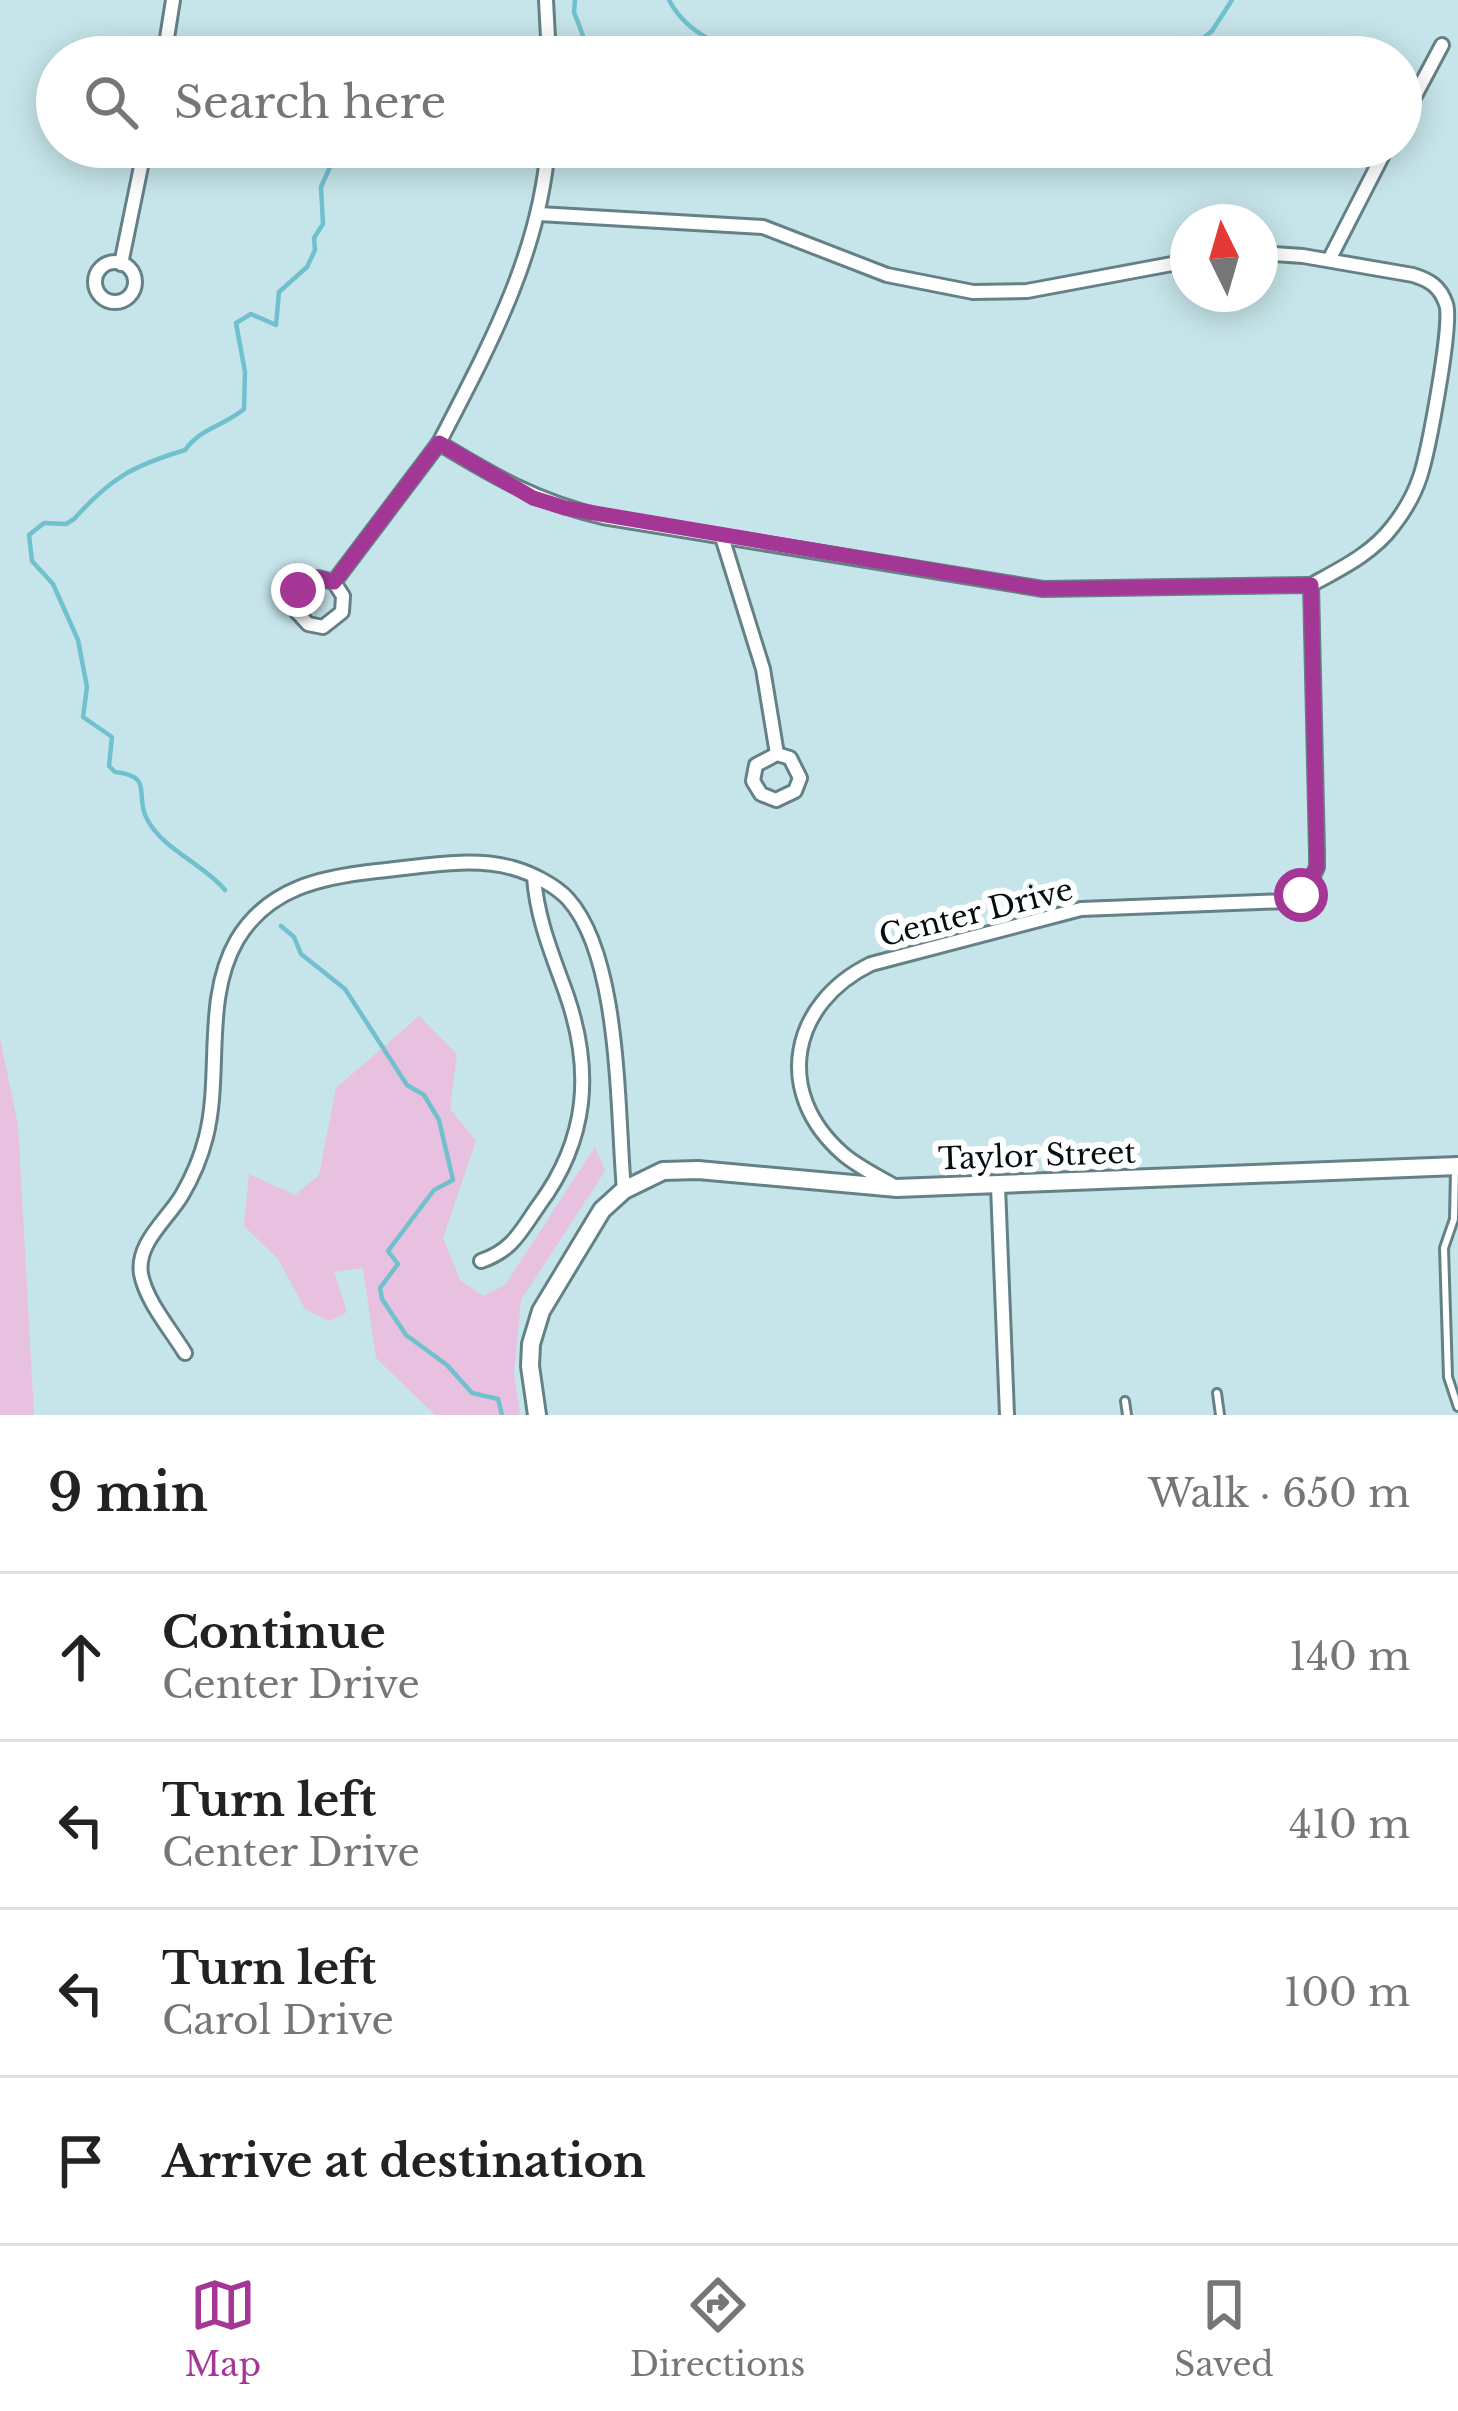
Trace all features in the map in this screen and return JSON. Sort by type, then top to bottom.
[{"type":"street","points":[[167,36],[173,0]]},
{"type":"street","points":[[546,0],[548,36]]},
{"type":"street","points":[[1422,83],[1442,45]]},
{"type":"street","points":[[122,263],[141,168]]},
{"type":"street","points":[[334,582],[439,443],[511,300],[539,214],[545,168]]},
{"type":"street","points":[[1329,260],[1377,168]]},
{"type":"street","points":[[539,214],[763,227],[887,275],[973,292],[1027,291],[1170,264]]},
{"type":"street","points":[[439,443],[549,503],[603,517],[1043,589],[1311,585],[1380,541],[1411,499],[1421,474],[1448,325],[1446,302],[1430,280],[1278,255]]},
{"type":"street","points":[[722,536],[763,670],[777,754]]},
{"type":"street","points":[[318,578],[334,582],[343,596],[342,612],[331,624],[308,624],[295,605],[298,590],[318,578]]},
{"type":"street","name":"Center Drive","points":[[897,1188],[842,1153],[807,1108],[800,1083],[801,1043],[821,1000],[845,976],[872,964],[1061,913],[1270,904],[1301,895],[1317,867],[1311,585]]},
{"type":"street","points":[[185,1353],[148,1292],[142,1259],[147,1243],[182,1195],[206,1137],[221,986],[237,940],[266,905],[311,881],[473,863],[513,868],[568,899],[595,950],[610,1017],[624,1190],[602,1210],[581,1240],[541,1311],[530,1366],[537,1415]]},
{"type":"street","points":[[481,1262],[505,1253],[555,1184],[573,1149],[579,1124],[581,1060],[575,1024],[541,927],[534,877]]},
{"type":"street","name":"Taylor Street","points":[[624,1190],[648,1176],[680,1170],[897,1188],[1456,1167]]},
{"type":"street","points":[[998,1186],[1007,1415]]},
{"type":"lane","points":[[1456,1167],[1454,1219],[1444,1248],[1448,1377],[1458,1407]]},
{"type":"lane","points":[[1216,1393],[1220,1415]]},
{"type":"lane","points":[[1125,1401],[1126,1415]]},
{"type":"shaded area","points":[[419,1016],[457,1054],[450,1109],[476,1141],[443,1238],[460,1280],[483,1296],[505,1285],[595,1147],[605,1171],[521,1300],[514,1373],[520,1415],[435,1415],[376,1358],[363,1268],[334,1272],[347,1312],[329,1321],[305,1309],[278,1259],[244,1226],[249,1174],[295,1195],[319,1175],[336,1088]]},
{"type":"shaded area","points":[[0,1038],[18,1125],[34,1415],[0,1415]]},
{"type":"waterway","points":[[575,0],[574,12],[583,36]]},
{"type":"waterway","points":[[669,0],[686,23],[704,36]]},
{"type":"waterway","points":[[1206,36],[1232,0]]},
{"type":"waterway","points":[[225,890],[154,830],[144,811],[139,783],[109,766],[112,737],[83,717],[87,687],[78,640],[53,584],[32,561],[29,535],[44,523],[66,524],[124,475],[185,450],[244,409],[245,372],[236,323],[251,314],[276,325],[279,292],[307,267],[315,250],[314,238],[323,224],[321,187],[330,168]]},
{"type":"waterway","points":[[281,926],[294,937],[301,954],[345,989],[407,1085],[424,1095],[439,1120],[453,1180],[434,1190],[388,1251],[398,1264],[380,1288],[382,1299],[406,1335],[447,1365],[472,1393],[498,1399],[502,1415]]},
{"type":"route","points":[[298,590],[318,578],[334,582],[439,443],[533,498],[565,508],[1010,584],[1088,590],[1311,585],[1317,867],[1301,895]]}]
